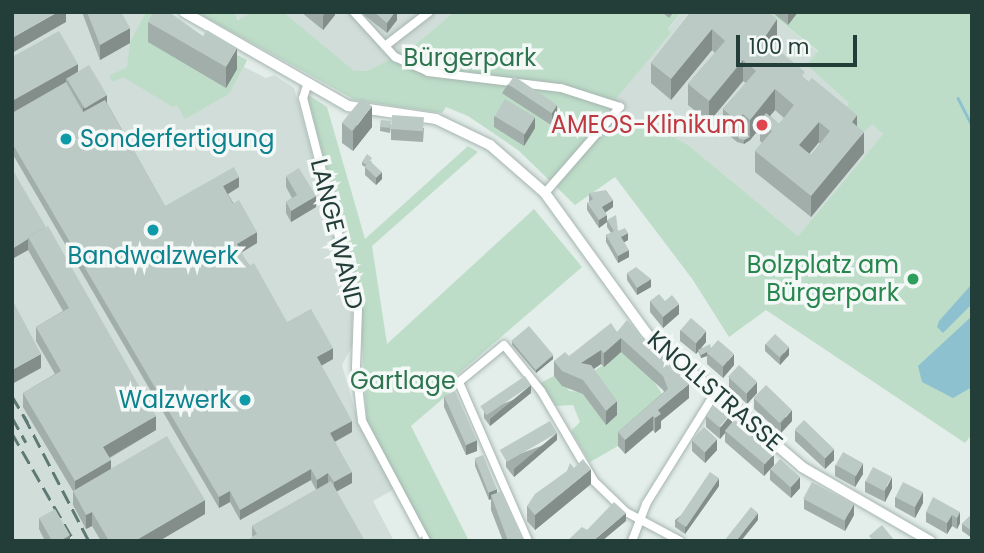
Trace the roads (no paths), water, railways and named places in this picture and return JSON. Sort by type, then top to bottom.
[{"type":"street","name":"KNOLLSTRASSE","points":[[184,12],[348,106],[417,115],[455,125],[505,157],[545,193],[632,316],[715,393],[826,484],[930,541]]},
{"type":"street","points":[[354,12],[401,62],[428,72],[561,88],[620,107],[545,193]]},
{"type":"street","points":[[385,46],[429,12]]},
{"type":"street","name":"LANGE WAND","points":[[308,82],[303,98],[358,310],[356,368],[362,421],[426,541]]},
{"type":"street","points":[[528,541],[459,382],[504,345],[541,391],[594,481],[639,519],[680,541]]},
{"type":"street","points":[[632,541],[639,519],[678,446],[715,393]]},
{"type":"water","points":[[971,285],[972,304],[943,333],[937,327],[939,321]]},
{"type":"water","points":[[972,316],[972,387],[953,398],[922,382],[918,366]]},
{"type":"waterway","points":[[958,98],[972,126]]},
{"type":"railway","points":[[12,396],[28,423]]},
{"type":"railway","points":[[24,416],[89,541]]},
{"type":"railway","points":[[12,417],[26,442]]},
{"type":"railway","points":[[12,433],[74,541]]},
{"type":"place","name":"AMEOS-Klinikum","points":[[762,125]]},
{"type":"place","name":"Sonderfertigung","points":[[66,139]]},
{"type":"place","name":"Bandwalzwerk","points":[[153,230]]},
{"type":"place","name":"Bolzplatz am Bürgerpark","points":[[913,279]]},
{"type":"place","name":"Walzwerk","points":[[245,400]]},
{"type":"park label","name":"Bürgerpark","points":[[470,58]]},
{"type":"park label","name":"Gartlage","points":[[403,381]]}]
